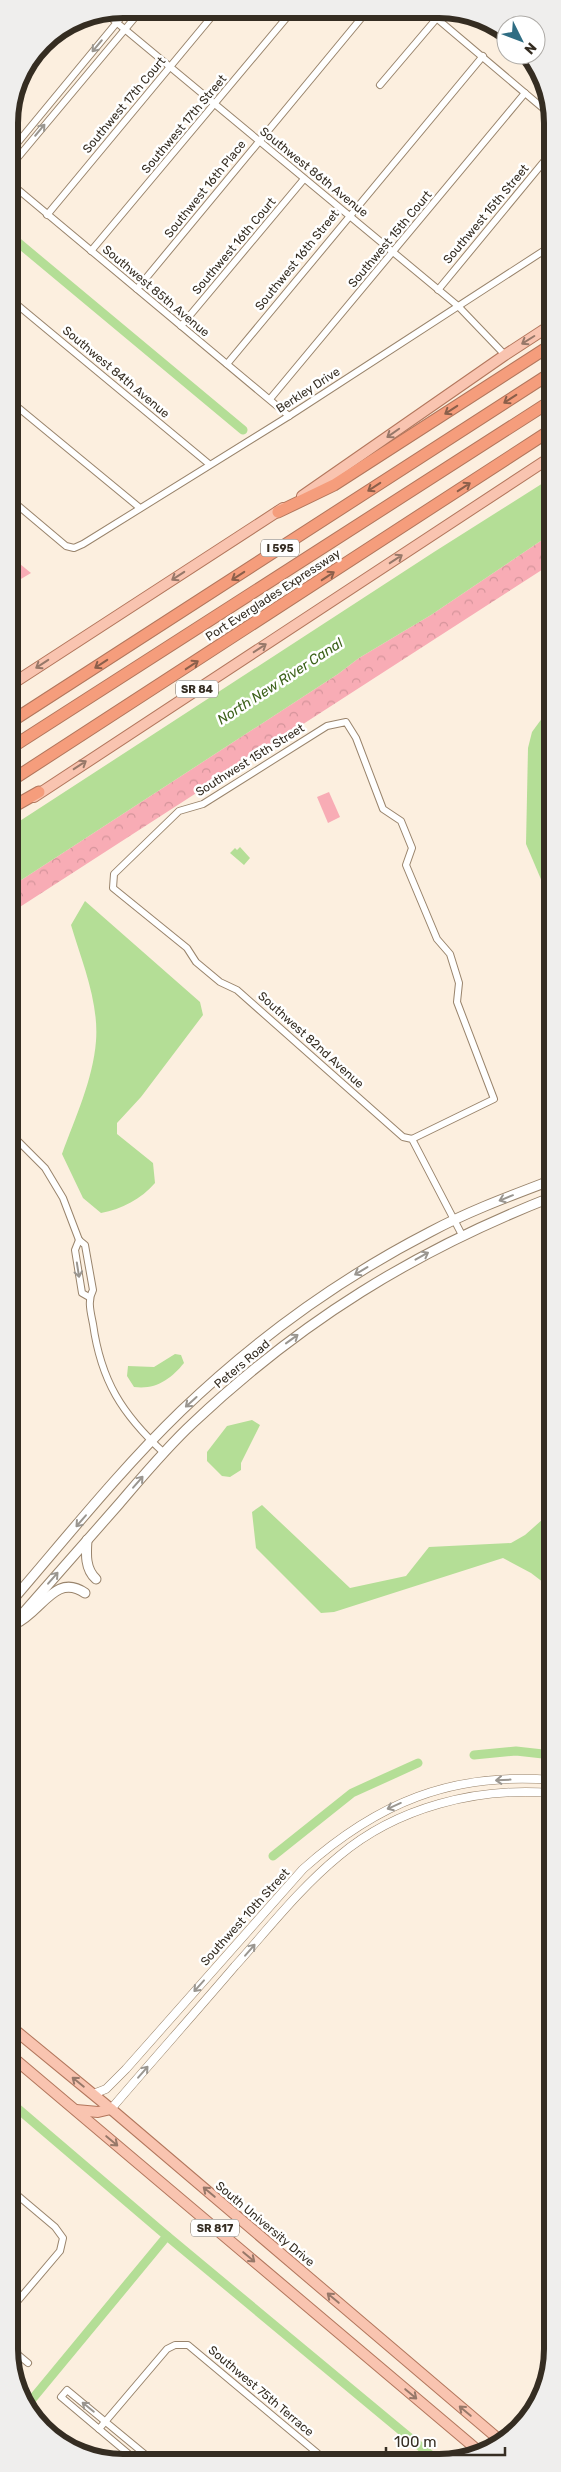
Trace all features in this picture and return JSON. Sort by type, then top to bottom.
[{"type":"highway","points":[[278,512],[334,486],[544,350]]},
{"type":"highway","name":"I 595","points":[[18,716],[544,377]]},
{"type":"highway","points":[[18,743],[544,406]]},
{"type":"highway","name":"Port Everglades Expressway","points":[[18,776],[544,435]]},
{"type":"highway","points":[[18,804],[39,792]]},
{"type":"main road","points":[[18,680],[278,512],[544,330]]},
{"type":"main road","name":"SR 84","points":[[18,809],[39,792],[544,462]]},
{"type":"main road","name":"Peters Road","points":[[18,1594],[151,1441],[229,1367],[328,1291],[429,1232],[544,1183]]},
{"type":"main road","name":"Peters Road","points":[[18,1619],[164,1453],[192,1424],[291,1339],[338,1305],[382,1278],[462,1234],[544,1201]]},
{"type":"main road","points":[[87,1540],[88,1565],[96,1579]]},
{"type":"main road","points":[[18,1624],[27,1619],[53,1592],[64,1586],[72,1587],[85,1593]]},
{"type":"main road","name":"South University Drive","points":[[18,2033],[111,2109],[496,2437]]},
{"type":"main road","name":"SR 817","points":[[18,2062],[475,2448]]},
{"type":"main road","points":[[75,2110],[98,2112],[111,2109]]},
{"type":"street","points":[[18,142],[121,18]]},
{"type":"street","points":[[18,157],[135,18]]},
{"type":"street","name":"Southwest 17th Court","points":[[47,216],[211,18]]},
{"type":"street","name":"Southwest 17th Street","points":[[91,251],[286,18]]},
{"type":"street","name":"Southwest 16th Place","points":[[137,289],[361,18]]},
{"type":"street","points":[[380,85],[437,18],[543,108]]},
{"type":"street","name":"Southwest 86th Avenue","points":[[112,19],[258,142],[349,214],[458,306],[505,355]]},
{"type":"street","name":"Southwest 16th Street","points":[[227,364],[349,214],[482,56]]},
{"type":"street","name":"Southwest 15th Court","points":[[270,399],[525,93]]},
{"type":"street","name":"Southwest 15th Street","points":[[438,290],[544,162]]},
{"type":"street","name":"Southwest 16th Court","points":[[181,326],[304,180]]},
{"type":"street","name":"Southwest 85th Avenue","points":[[18,190],[289,416]]},
{"type":"street","name":"Berkley Drive","points":[[18,506],[66,546],[74,548],[83,544],[289,416],[544,251]]},
{"type":"street","name":"Southwest 84th Avenue","points":[[18,305],[209,464]]},
{"type":"street","points":[[18,407],[140,508]]},
{"type":"street","name":"Southwest 15th Street","points":[[113,888],[114,874],[179,811],[203,804],[327,726],[346,722],[356,738],[383,809],[401,821],[412,848],[406,865],[437,940],[450,954],[459,983],[456,1002],[494,1099],[412,1140]]},
{"type":"street","name":"Southwest 82nd Avenue","points":[[113,888],[186,948],[196,962],[220,982],[237,990],[403,1137],[412,1140],[462,1234]]},
{"type":"street","points":[[18,1141],[45,1168],[63,1198],[79,1240],[85,1245],[93,1290],[89,1297],[99,1359],[107,1380],[126,1412],[164,1453]]},
{"type":"street","points":[[79,1240],[75,1250],[82,1293],[89,1297]]},
{"type":"street","name":"Southwest 10th Street","points":[[93,2094],[109,2087],[303,1869],[332,1843],[392,1805],[439,1789],[488,1780],[543,1779]]},
{"type":"street","name":"Southwest 10th Street","points":[[111,2109],[313,1879],[340,1854],[398,1818],[449,1800],[489,1794],[543,1793]]},
{"type":"street","points":[[18,2196],[56,2228],[62,2238],[60,2252],[18,2301]]},
{"type":"street","name":"Southwest 75th Terrace","points":[[105,2421],[167,2348],[176,2344],[188,2345],[318,2454]]},
{"type":"street","points":[[18,2355],[28,2363]]},
{"type":"street","points":[[129,2454],[61,2397],[67,2390],[145,2454]]},
{"type":"street","points":[[99,2429],[105,2421]]},
{"type":"green space","points":[[544,539],[544,569],[18,908],[18,882],[338,674],[359,658],[431,615]]},
{"type":"green space","points":[[18,562],[31,573],[18,581]]},
{"type":"green space","points":[[329,792],[340,817],[328,823],[317,797]]},
{"type":"water","name":"North New River Canal","points":[[544,483],[544,539],[431,615],[359,658],[338,674],[18,882],[18,822]]},
{"type":"water","points":[[544,716],[544,885],[526,844],[528,748],[532,732]]},
{"type":"water","points":[[240,847],[250,858],[244,865],[230,853],[235,848],[237,850]]},
{"type":"water","points":[[85,901],[200,1002],[203,1015],[141,1097],[117,1123],[117,1134],[153,1163],[155,1183],[144,1194],[131,1202],[101,1213],[83,1198],[62,1154],[87,1084],[96,1041],[95,1012],[92,997],[71,925]]},
{"type":"water","points":[[175,1354],[181,1355],[184,1363],[174,1374],[156,1385],[134,1387],[127,1376],[128,1366],[154,1367]]},
{"type":"water","points":[[252,1420],[260,1425],[241,1463],[241,1470],[230,1477],[222,1476],[207,1461],[207,1452],[227,1426]]},
{"type":"water","points":[[262,1505],[350,1588],[406,1576],[429,1547],[511,1543],[525,1535],[543,1519],[543,1582],[531,1573],[503,1558],[334,1612],[321,1613],[256,1548],[252,1512]]},
{"type":"waterway","points":[[18,242],[243,430]]},
{"type":"waterway","points":[[474,1755],[516,1751],[543,1754]]},
{"type":"waterway","points":[[273,1856],[352,1793],[418,1763]]},
{"type":"waterway","points":[[18,2109],[167,2236],[429,2454]]},
{"type":"waterway","points":[[31,2401],[167,2236]]}]
